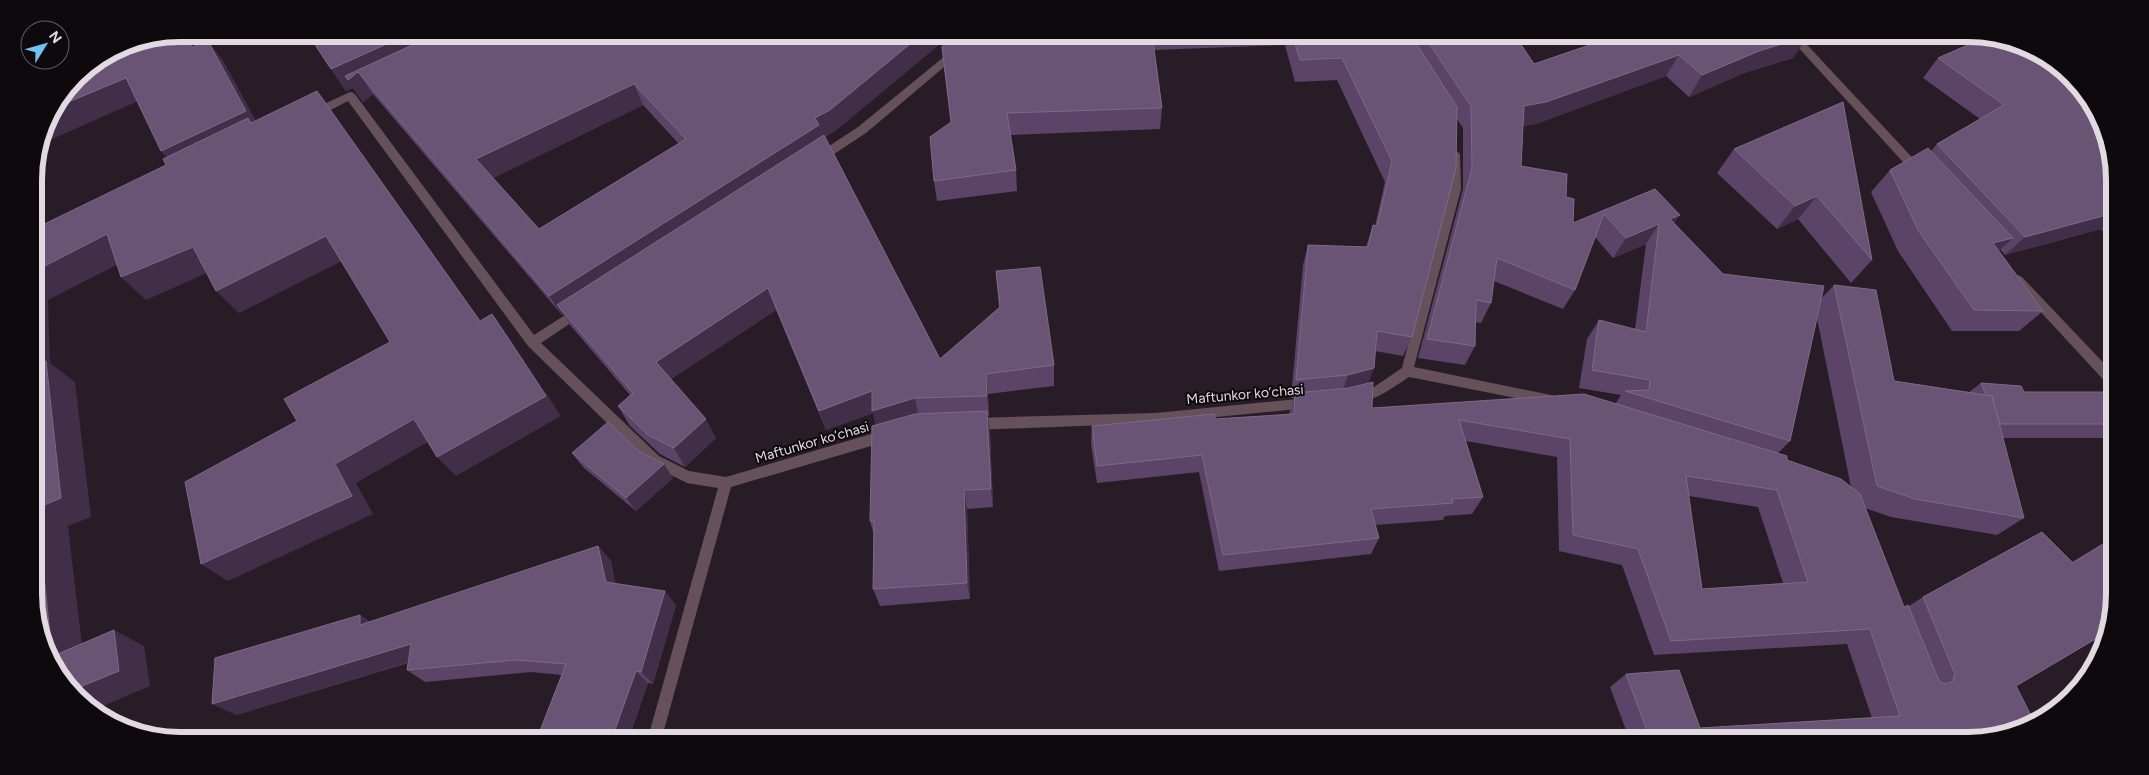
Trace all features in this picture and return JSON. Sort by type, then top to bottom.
[{"type":"street","points":[[805,167],[862,130],[968,42]]},
{"type":"street","points":[[1798,42],[1926,180]]},
{"type":"street","points":[[306,117],[354,94],[532,342],[654,460],[687,477],[726,483],[657,732]]},
{"type":"street","points":[[1342,400],[1377,391],[1407,371],[1455,189],[1456,145]]},
{"type":"street","points":[[2007,268],[2106,374]]},
{"type":"street","points":[[532,342],[590,305]]},
{"type":"street","points":[[1407,371],[1566,404]]},
{"type":"street","name":"Maftunkor ko’chasi","points":[[958,425],[1156,418],[1322,402]]},
{"type":"street","name":"Maftunkor ko’chasi","points":[[726,483],[900,432]]},
{"type":"building","points":[[188,42],[192,47],[209,42],[246,111],[161,151],[126,78],[66,103],[96,71],[119,57],[145,47],[162,44]]},
{"type":"building","points":[[313,42],[391,42],[331,69]]},
{"type":"building","points":[[419,42],[912,42],[830,110],[815,118],[819,125],[549,296],[358,72],[348,80],[345,76]],"holes":[[[634,84],[686,139],[539,229],[476,159]]]},
{"type":"building","points":[[948,42],[1153,42],[1162,108],[1007,113],[1016,170],[934,181],[930,137],[951,122],[942,47]]},
{"type":"building","points":[[1294,42],[1415,42],[1457,107],[1456,168],[1412,337],[1377,331],[1374,368],[1348,375],[1296,380],[1308,245],[1368,247],[1373,225],[1377,226],[1392,161],[1342,58],[1300,60]]},
{"type":"building","points":[[1428,42],[1519,42],[1534,64],[1598,42],[1788,42],[1759,51],[1702,75],[1679,55],[1546,102],[1524,106],[1521,166],[1567,174],[1566,197],[1574,199],[1573,223],[1655,189],[1680,215],[1670,219],[1723,274],[1824,286],[1790,441],[1625,391],[1649,390],[1650,380],[1592,370],[1599,320],[1646,332],[1659,224],[1626,238],[1604,214],[1575,290],[1497,258],[1491,303],[1476,300],[1475,346],[1427,339],[1472,168],[1471,106]]},
{"type":"building","points":[[1973,43],[1995,45],[2030,57],[2059,77],[2083,104],[2099,136],[2105,162],[2106,215],[2025,237],[1937,144],[2004,105],[1938,58]]},
{"type":"building","points":[[317,91],[480,321],[492,314],[546,396],[437,457],[414,419],[335,464],[352,496],[201,564],[185,482],[297,421],[284,399],[390,342],[326,236],[216,291],[193,247],[121,277],[107,234],[43,267],[43,225],[166,165],[163,159],[248,118],[251,123]]},
{"type":"building","points":[[1843,102],[1872,260],[1817,196],[1795,206],[1734,149]]},
{"type":"building","points":[[824,135],[940,359],[1000,307],[996,271],[1040,267],[1054,365],[986,374],[987,396],[915,398],[872,411],[872,391],[819,411],[768,288],[656,362],[706,419],[674,448],[648,435],[618,406],[633,393],[557,305]]},
{"type":"building","points":[[1928,148],[2013,238],[1993,243],[2043,311],[1974,310],[1918,230],[1890,170]]},
{"type":"building","points":[[1834,285],[1876,290],[1894,381],[1992,396],[2024,518],[1915,499],[1877,486]]},
{"type":"building","points":[[46,361],[61,498],[42,506],[43,362]]},
{"type":"building","points":[[1373,382],[1372,408],[1584,394],[1787,456],[1787,460],[1841,479],[1860,494],[1904,607],[1908,605],[1939,681],[1945,684],[1952,682],[1955,674],[1923,597],[2042,532],[2073,563],[2106,543],[2106,594],[2102,630],[2100,636],[2016,686],[2032,717],[1995,730],[1978,732],[1648,732],[1626,674],[1679,670],[1700,728],[1900,716],[1870,629],[1671,641],[1638,549],[1573,535],[1570,439],[1459,420],[1483,497],[1452,499],[1453,503],[1371,509],[1379,538],[1223,555],[1202,455],[1097,466],[1092,426],[1214,414],[1215,419],[1294,414],[1295,393],[1349,388]],"holes":[[[1686,476],[1777,490],[1808,582],[1702,589]]]},
{"type":"building","points":[[1981,383],[2021,386],[2024,392],[2106,392],[2106,424],[2000,424],[1992,396],[1986,395]]},
{"type":"building","points":[[987,411],[991,489],[964,490],[967,583],[873,589],[874,521],[870,521],[872,426],[915,414]]},
{"type":"building","points":[[608,422],[638,451],[664,464],[626,498],[572,453]]},
{"type":"building","points":[[598,546],[606,582],[665,591],[641,672],[636,671],[614,732],[540,732],[566,664],[516,660],[407,670],[411,644],[212,704],[215,658],[360,615],[360,625]]},
{"type":"building","points":[[42,558],[51,640],[45,621],[42,594]]},
{"type":"building","points":[[114,630],[119,671],[79,687],[66,671],[56,655]]}]
